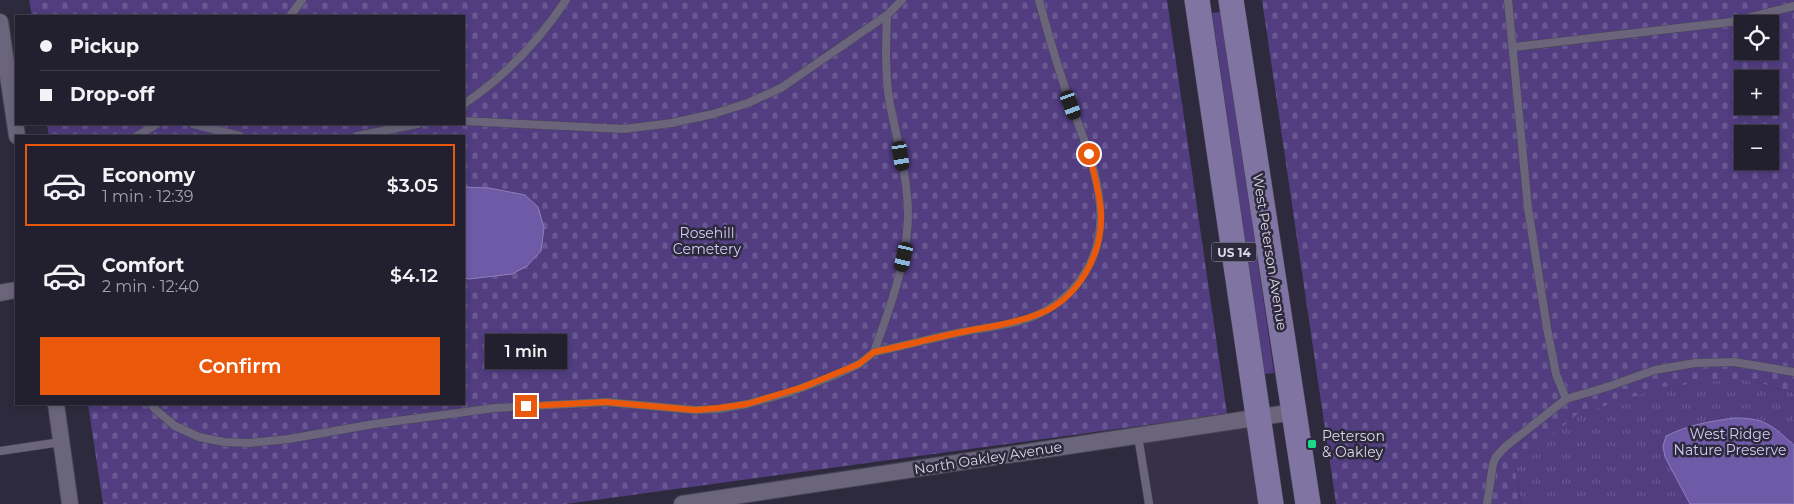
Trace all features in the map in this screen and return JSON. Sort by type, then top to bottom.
[{"type":"main road","name":"US 14","points":[[1197,0],[1271,504]]},
{"type":"main road","name":"West Peterson Avenue","points":[[1231,0],[1308,504]]},
{"type":"street","points":[[0,22],[15,123]]},
{"type":"street","points":[[0,293],[15,290]]},
{"type":"street","points":[[56,405],[70,504]]},
{"type":"street","name":"North Oakley Avenue","points":[[687,504],[1294,412]]},
{"type":"lane","points":[[291,15],[302,0]]},
{"type":"lane","points":[[465,103],[501,76],[530,48],[552,22],[566,0]]},
{"type":"lane","points":[[465,121],[624,129],[672,124],[713,114],[748,103],[781,88],[887,15],[902,0]]},
{"type":"lane","points":[[152,405],[175,426],[199,437],[224,442],[249,443],[289,439],[374,424],[495,408],[606,402],[695,410],[719,408],[747,404],[824,380],[859,364],[874,352],[1012,323],[1038,314],[1060,302],[1079,283],[1091,263],[1100,239],[1101,215],[1099,192],[1089,154],[1065,88],[1039,0]]},
{"type":"lane","points":[[1508,0],[1528,208],[1556,374],[1566,399]]},
{"type":"lane","points":[[1514,47],[1731,22],[1794,6]]},
{"type":"lane","points":[[874,352],[895,293],[904,257],[908,216],[907,189],[889,97],[886,68],[887,15]]},
{"type":"lane","points":[[139,135],[155,125]]},
{"type":"lane","points":[[197,125],[236,135]]},
{"type":"lane","points":[[362,135],[413,125]]},
{"type":"lane","points":[[1487,504],[1493,464],[1496,457],[1505,447],[1566,399],[1655,370],[1695,362],[1734,362],[1794,372]]},
{"type":"lane","points":[[1138,436],[1148,504]]},
{"type":"lane","points":[[0,451],[61,442]]},
{"type":"shaded area","points":[[465,187],[489,188],[525,195],[538,207],[544,228],[541,251],[527,266],[512,274],[465,278]]},
{"type":"shaded area","points":[[1246,412],[1260,504],[1147,504],[1135,426]]},
{"type":"shaded area","points":[[1746,418],[1768,424],[1794,445],[1794,504],[1690,504],[1665,457],[1663,446],[1666,436],[1700,424]]},
{"type":"green space","name":"Rosehill Cemetery","points":[[29,0],[1167,0],[1227,414],[566,504],[103,504],[88,405],[465,405],[465,135],[49,135],[47,125],[465,125],[465,15],[32,15]]},
{"type":"green space","points":[[1262,0],[1794,0],[1794,393],[1759,383],[1737,380],[1664,387],[1515,468],[1521,504],[1336,504]]},
{"type":"green space","points":[[1220,12],[1225,34],[1274,373],[1264,374],[1212,13]]},
{"type":"green space","name":"West Ridge Nature Preserve","points":[[1737,379],[1794,393],[1794,504],[1521,504],[1515,468],[1576,415],[1664,387]]},
{"type":"place","name":"Peterson & Oakley","points":[[1312,444]]},
{"type":"route","points":[[526,406],[606,402],[695,410],[747,404],[788,393],[833,376],[859,364],[874,352],[1012,323],[1038,314],[1060,302],[1079,283],[1091,263],[1100,239],[1101,215],[1099,192],[1089,154]]}]
